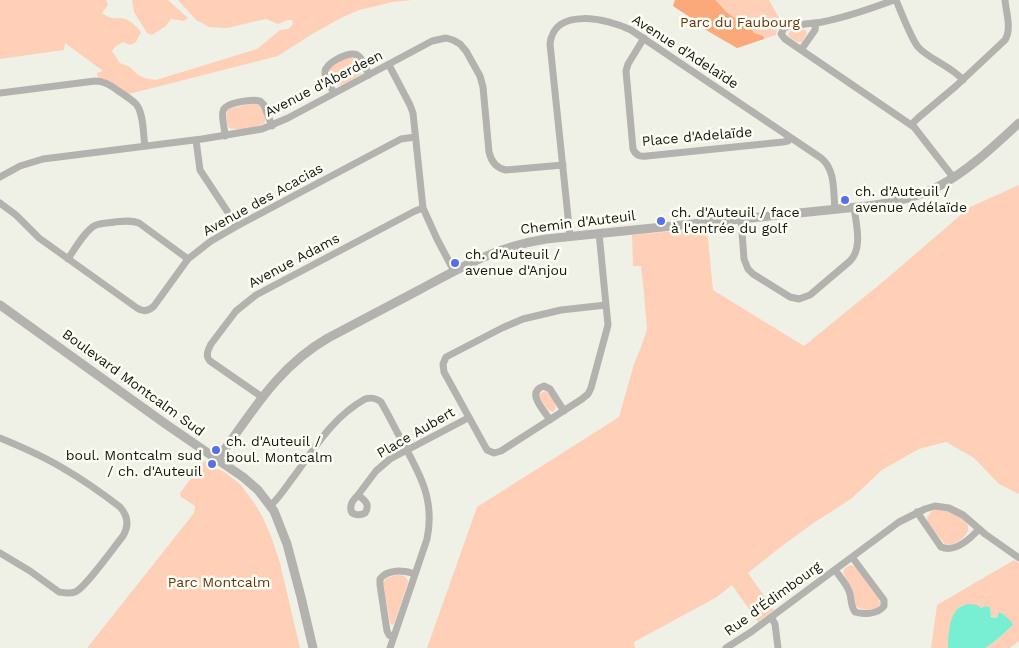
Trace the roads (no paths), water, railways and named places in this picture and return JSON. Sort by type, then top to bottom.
[{"type":"street","points":[[954,177],[911,125],[785,39],[781,34],[786,27],[857,14],[895,0],[918,47],[963,80]]},
{"type":"street","points":[[911,125],[1002,44],[1008,36],[1009,29],[1005,0]]},
{"type":"street","name":"Avenue d'Adelaïde","points":[[570,236],[551,40],[556,30],[570,20],[601,20],[618,24],[631,30],[821,158],[828,165],[831,172],[834,209]]},
{"type":"street","points":[[801,50],[815,30],[816,23]]},
{"type":"street","name":"Avenue d'Aberdeen","points":[[0,177],[20,166],[37,160],[257,131],[272,126],[438,39],[446,38],[457,42],[466,51],[481,80],[490,156],[493,163],[506,170],[562,165]]},
{"type":"street","name":"Place d'Adelaïde","points":[[644,38],[628,64],[626,71],[633,149],[636,154],[643,157],[783,142],[791,138]]},
{"type":"street","points":[[334,93],[326,77],[325,70],[327,66],[346,55],[353,54],[359,56],[369,75]]},
{"type":"street","points":[[389,65],[413,114],[423,208],[454,271]]},
{"type":"street","points":[[0,94],[95,81],[104,82],[138,106],[141,113],[145,146]]},
{"type":"street","points":[[225,136],[223,112],[226,106],[230,104],[253,100],[260,101],[272,126]]},
{"type":"street","name":"Chemin d'Auteuil","points":[[217,460],[262,398],[285,371],[313,348],[328,338],[485,256],[539,240],[854,207],[884,203],[917,195],[940,186],[954,177],[1019,123]]},
{"type":"street","name":"Avenue des Acacias","points":[[0,203],[39,238],[136,308],[144,311],[150,310],[154,306],[188,260],[211,241],[401,139],[415,137]]},
{"type":"street","points":[[196,140],[200,170],[237,226]]},
{"type":"street","points":[[741,219],[744,259],[748,269],[790,297],[799,299],[813,293],[855,255],[858,244],[854,207]]},
{"type":"street","name":"Avenue Adams","points":[[262,398],[210,361],[207,356],[211,344],[236,311],[256,295],[423,208]]},
{"type":"street","points":[[68,259],[93,227],[100,224],[133,221],[188,260]]},
{"type":"street","points":[[599,233],[608,325],[591,388],[586,397],[501,451],[494,453],[484,448],[444,372],[444,360],[449,355],[523,319],[561,310],[606,305]]},
{"type":"street","name":"Boulevard Montcalm Sud","points":[[0,305],[250,482],[258,490],[271,505],[280,524],[290,553],[313,648]]},
{"type":"street","points":[[550,420],[536,398],[538,388],[544,386],[550,389],[564,411]]},
{"type":"street","points":[[271,505],[281,495],[334,422],[366,399],[375,398],[381,402],[422,481],[429,506],[428,532],[390,648]]},
{"type":"street","name":"Place Aubert","points":[[358,495],[380,466],[390,459],[468,418]]},
{"type":"street","points":[[0,438],[43,458],[85,482],[120,507],[125,512],[127,520],[123,536],[83,586],[73,593],[59,592],[30,571],[0,553]]},
{"type":"street","name":"Rue d'Édimbourg","points":[[726,648],[744,637],[899,522],[930,507],[946,507],[960,513],[1019,558]]},
{"type":"street","points":[[917,512],[941,547],[952,549],[959,546],[979,529]]},
{"type":"street","name":"Rue d'Édimbourg","points":[[835,570],[848,589],[854,612],[861,614],[876,612],[882,609],[884,600],[852,557]]},
{"type":"street","points":[[393,637],[387,631],[380,579],[386,574],[398,572],[415,574]]},
{"type":"street","points":[[771,617],[778,648]]},
{"type":"place","name":"ch. d'Auteuil / avenue Adélaïde","points":[[845,200]]},
{"type":"place","name":"ch. d'Auteuil / face à l'entrée du golf","points":[[661,221]]},
{"type":"place","name":"ch. d'Auteuil / avenue d'Anjou","points":[[455,263]]},
{"type":"place","name":"ch. d'Auteuil / boul. Montcalm","points":[[216,450]]},
{"type":"place","name":"boul. Montcalm sud / ch. d'Auteuil","points":[[212,464]]},
{"type":"park label","name":"Parc du Faubourg","points":[[740,23]]},
{"type":"park label","name":"Parc Montcalm","points":[[219,583]]}]
